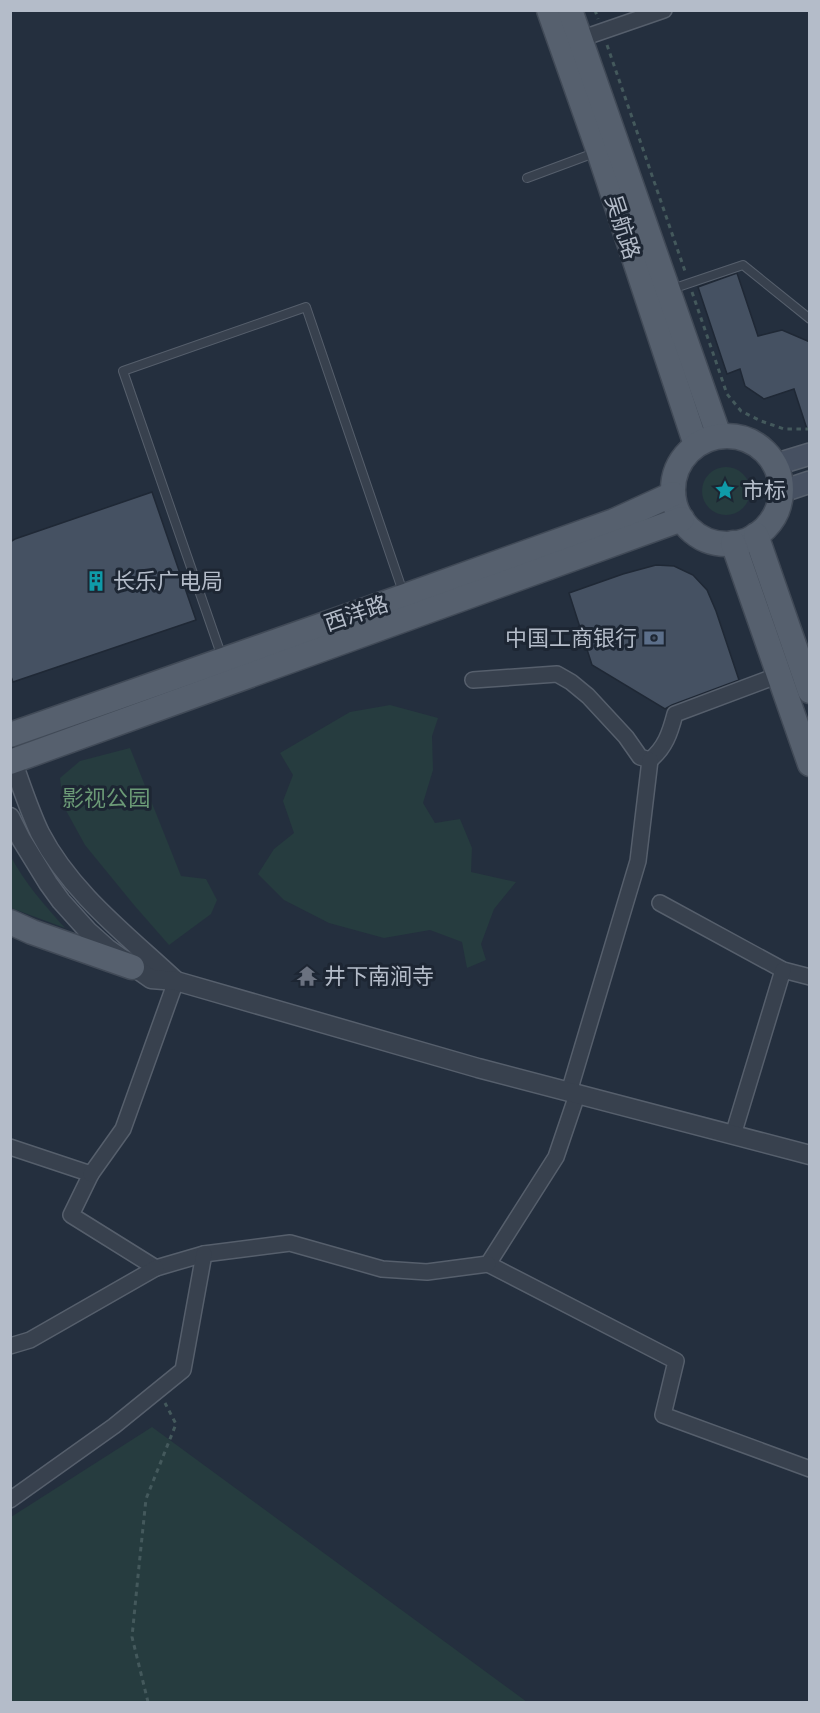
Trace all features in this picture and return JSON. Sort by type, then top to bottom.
[{"type":"main road","name":"吴航路","points":[[549,10],[598,152],[675,348],[719,436]]},
{"type":"main road","name":"吴航路","points":[[570,10],[678,287],[675,348],[696,445]]},
{"type":"main road","points":[[719,436],[735,436],[751,441],[765,451],[778,474],[780,492],[775,513],[767,526],[756,535],[733,543],[718,543],[704,539],[691,530],[682,519],[673,494],[678,467],[686,454],[696,445],[719,436]]},
{"type":"main road","points":[[774,465],[810,454]]},
{"type":"main road","points":[[780,492],[810,482]]},
{"type":"main road","name":"西洋路","points":[[11,759],[617,531],[673,494]]},
{"type":"main road","name":"西洋路","points":[[10,735],[405,596],[617,531],[682,519]]},
{"type":"main road","points":[[756,535],[810,691]]},
{"type":"main road","points":[[733,543],[810,764]]},
{"type":"main road","points":[[755,606],[777,598]]},
{"type":"main road","points":[[10,921],[32,932],[132,967]]},
{"type":"street","points":[[580,39],[664,10]]},
{"type":"street","points":[[473,680],[557,674],[588,696],[626,737],[639,757],[650,760]]},
{"type":"street","points":[[488,1264],[556,1157],[638,861],[650,760],[660,752],[670,734],[675,714],[779,675]]},
{"type":"street","points":[[11,759],[40,833],[56,859],[102,914],[176,981]]},
{"type":"street","points":[[10,817],[29,854],[61,901],[88,931],[132,967],[151,979],[176,981],[573,1093],[810,1155]]},
{"type":"street","points":[[660,903],[783,970],[810,977]]},
{"type":"street","points":[[733,1135],[783,970]]},
{"type":"street","points":[[156,1268],[71,1215],[91,1174],[123,1129],[176,981]]},
{"type":"street","points":[[10,1147],[91,1174]]},
{"type":"street","points":[[10,1346],[30,1340],[156,1268],[204,1254],[290,1243],[382,1269],[427,1272],[488,1264],[676,1361],[663,1415],[810,1469]]},
{"type":"street","points":[[10,1500],[114,1426],[183,1370],[204,1254]]},
{"type":"lane","points":[[527,178],[598,152]]},
{"type":"lane","points":[[678,287],[743,265],[810,319]]},
{"type":"lane","points":[[223,660],[123,371],[133,367],[306,307],[405,596]]},
{"type":"path","points":[[595,10],[678,287],[727,394],[741,411],[760,421],[784,429],[810,429]]},
{"type":"path","points":[[148,1702],[132,1637],[139,1566],[146,1499],[176,1424],[158,1390]]},
{"type":"green space","points":[[721,467],[731,467],[746,477],[750,491],[749,500],[740,511],[731,515],[721,515],[706,505],[702,496],[702,486],[712,471]]},
{"type":"green space","points":[[390,705],[438,718],[432,736],[433,770],[423,803],[435,823],[460,819],[472,848],[471,872],[516,882],[494,909],[481,944],[486,960],[467,968],[462,942],[430,930],[384,938],[329,923],[284,900],[258,874],[274,849],[294,833],[283,801],[293,775],[280,753],[350,712]]},
{"type":"green space","name":"影视公园","points":[[130,748],[181,876],[206,879],[217,900],[211,914],[169,945],[85,845],[63,805],[60,778],[80,761]]},
{"type":"green space","points":[[10,855],[28,884],[65,928],[11,908]]},
{"type":"green space","points":[[152,1427],[527,1702],[11,1702],[11,1517]]},
{"type":"building","points":[[737,273],[758,336],[782,330],[810,342],[810,429],[807,429],[794,389],[764,399],[745,386],[740,369],[727,374],[698,287]]},
{"type":"building","name":"长乐广电局","points":[[152,492],[196,620],[13,682],[10,674],[10,542]]},
{"type":"building","name":"中国工商银行","points":[[656,565],[674,566],[693,575],[707,590],[739,680],[665,709],[592,665],[569,593]]},
{"type":"place","name":"市标","points":[[725,490]]},
{"type":"place","name":"长乐广电局","points":[[96,581]]},
{"type":"place","name":"中国工商银行","points":[[654,638]]},
{"type":"place","name":"井下南涧寺","points":[[307,976]]}]
